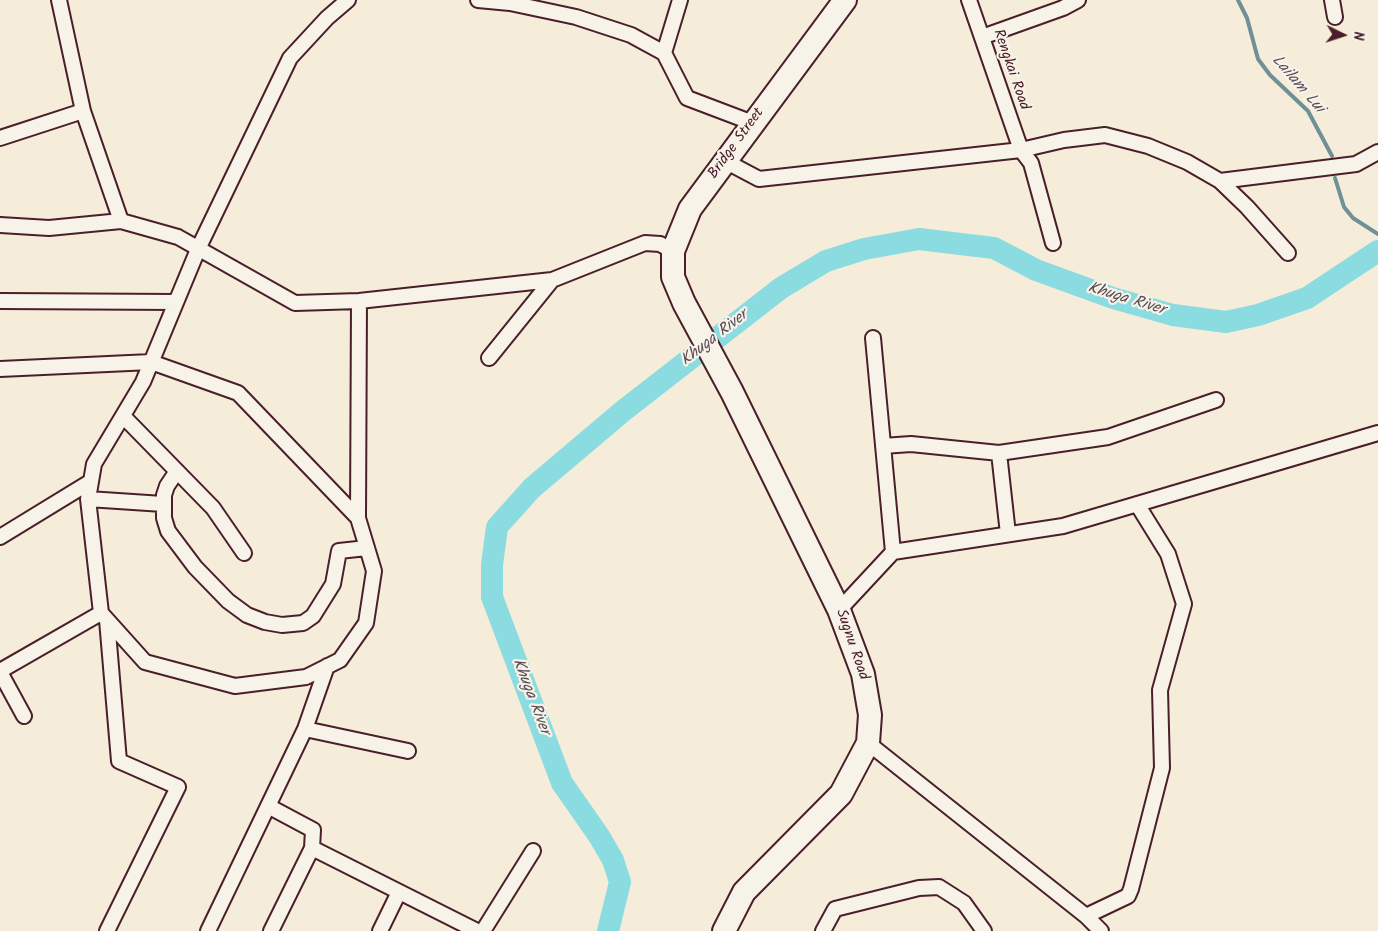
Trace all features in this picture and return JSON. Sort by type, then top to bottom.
[{"type":"main road","name":"Bridge Street","points":[[684,303],[673,277],[673,251],[690,209],[845,0]]},
{"type":"main road","name":"Sugnu Road","points":[[684,303],[732,392],[839,610],[864,674],[870,715],[868,743],[841,794],[744,892],[724,931]]},
{"type":"street","points":[[60,0],[83,111],[121,221]]},
{"type":"street","points":[[107,931],[178,786],[119,761],[104,616],[88,499],[94,464],[143,382],[199,247],[290,58],[327,18],[348,0]]},
{"type":"street","points":[[478,0],[510,3],[576,17],[631,35],[664,53],[687,98],[753,122]]},
{"type":"street","points":[[664,53],[680,0]]},
{"type":"street","name":"Rengkai Road","points":[[969,0],[1021,150],[1031,163],[1053,243]]},
{"type":"street","points":[[982,37],[1063,8],[1078,0]]},
{"type":"street","points":[[1332,0],[1335,17]]},
{"type":"street","points":[[0,138],[83,111]]},
{"type":"street","points":[[725,161],[758,178],[1021,150],[1064,140],[1106,135],[1148,146],[1179,159],[1220,181],[1288,253]]},
{"type":"street","points":[[1220,181],[1356,164],[1378,152]]},
{"type":"street","points":[[0,225],[49,228],[121,221],[178,237],[199,247],[295,303],[359,301],[552,280],[645,243],[660,244],[673,251]]},
{"type":"street","points":[[489,358],[552,280]]},
{"type":"street","points":[[0,301],[176,302]]},
{"type":"street","points":[[104,616],[145,662],[235,686],[306,677],[340,660],[366,623],[374,571],[358,518],[359,301]]},
{"type":"street","points":[[873,338],[893,552]]},
{"type":"street","points":[[0,370],[151,362],[238,393],[358,518]]},
{"type":"street","points":[[883,446],[911,444],[999,453],[1108,437],[1216,400]]},
{"type":"street","points":[[123,416],[213,508],[244,553]]},
{"type":"street","points":[[839,610],[893,552],[1062,526],[1378,432]]},
{"type":"street","points":[[999,453],[1008,534]]},
{"type":"street","points":[[177,471],[167,486],[163,504],[164,518],[168,531],[195,567],[228,601],[247,615],[265,622],[282,625],[302,623],[313,616],[333,584],[339,551],[367,548]]},
{"type":"street","points":[[0,537],[90,482]]},
{"type":"street","points":[[88,499],[163,504]]},
{"type":"street","points":[[1086,916],[1128,896],[1132,889],[1162,768],[1160,690],[1184,604],[1168,554],[1137,504]]},
{"type":"street","points":[[24,716],[0,671],[104,616]]},
{"type":"street","points":[[208,931],[305,730],[327,666]]},
{"type":"street","points":[[305,730],[408,751]]},
{"type":"street","points":[[868,743],[1086,916],[1101,931]]},
{"type":"street","points":[[268,806],[313,830],[312,848],[271,931]]},
{"type":"street","points":[[312,848],[476,931]]},
{"type":"street","points":[[483,931],[533,851]]},
{"type":"street","points":[[823,931],[835,909],[919,888],[938,887],[964,902],[984,931]]},
{"type":"street","points":[[380,931],[399,892]]},
{"type":"waterway","name":"Lailam Lui","points":[[1238,0],[1247,18],[1258,59],[1270,75],[1308,111],[1332,156]]},
{"type":"waterway","name":"Lailam Lui","points":[[1335,178],[1344,207],[1353,218],[1378,234]]},
{"type":"waterway","name":"Khuga River","points":[[608,931],[620,882],[613,860],[599,836],[562,783],[492,597],[492,565],[497,527],[532,488],[623,411],[781,288],[826,261],[864,249],[919,239],[994,248],[1036,270],[1113,298],[1173,315],[1226,322],[1258,315],[1307,298],[1378,251]]}]
